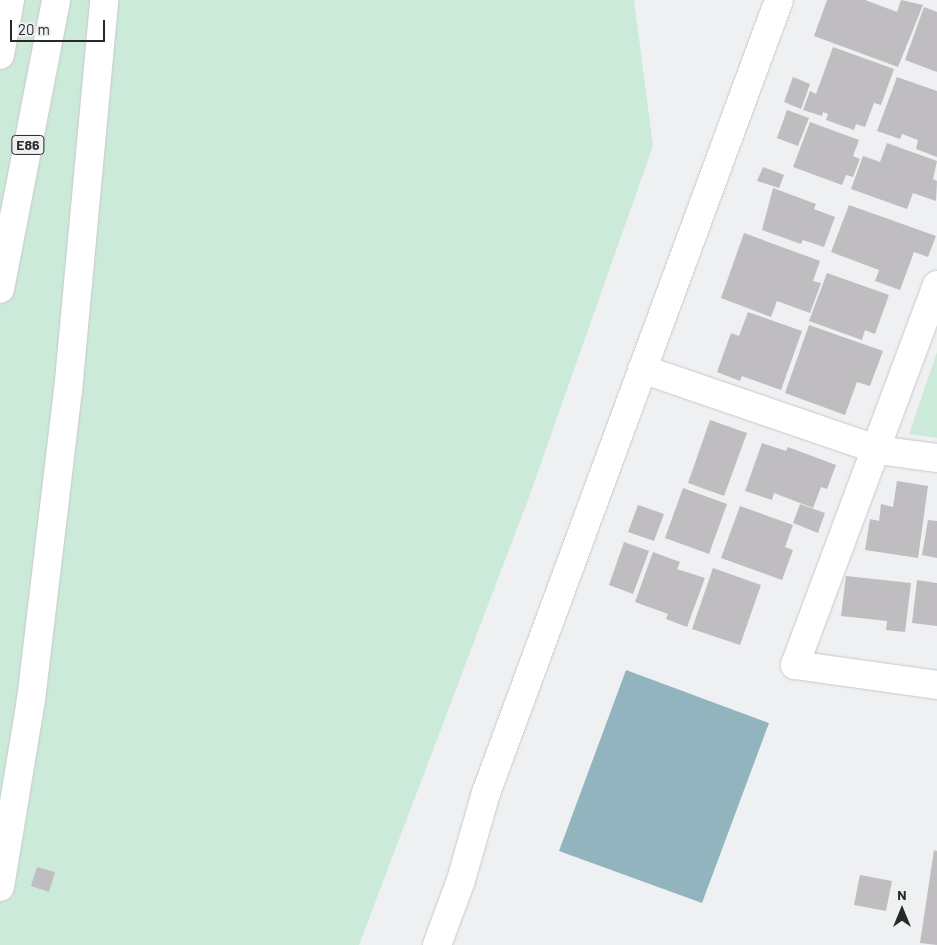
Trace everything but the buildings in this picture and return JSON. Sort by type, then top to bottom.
[{"type":"main road","points":[[0,56],[10,0]]},
{"type":"main road","name":"E86","points":[[0,289],[56,0]]},
{"type":"main road","points":[[0,887],[31,700],[60,458],[104,0]]},
{"type":"main road","points":[[437,945],[461,880],[486,793],[779,0]]},
{"type":"main road","points":[[937,285],[878,450],[795,665],[937,685]]},
{"type":"main road","points":[[642,369],[878,450],[937,458]]},
{"type":"green space","points":[[0,0],[634,0],[653,146],[529,497],[359,945],[0,945]]},
{"type":"green space","points":[[937,352],[937,438],[909,434]]},
{"type":"water","points":[[626,670],[769,723],[702,903],[559,851]]}]
